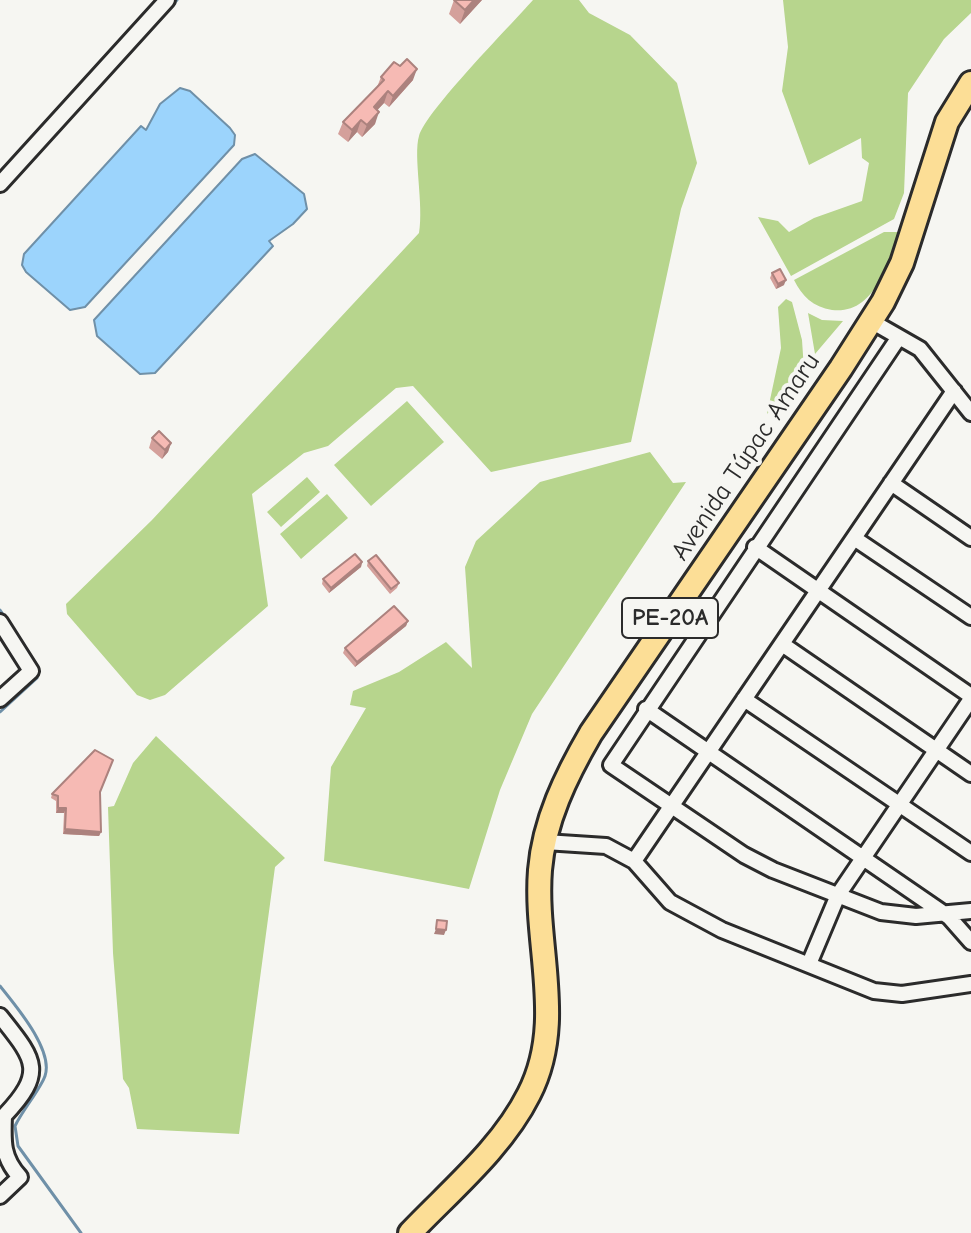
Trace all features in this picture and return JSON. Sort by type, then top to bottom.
[{"type":"highway","name":"Avenida Túpac Amaru","points":[[410,1233],[509,1127],[529,1093],[542,1061],[549,1005],[539,896],[545,842],[569,771],[591,733],[871,321],[902,263],[947,122],[971,83]]},
{"type":"street","points":[[0,184],[167,0]]},
{"type":"street","points":[[871,321],[920,349],[971,413]]},
{"type":"street","points":[[899,337],[611,765],[744,855],[838,895],[898,916],[971,911]]},
{"type":"street","points":[[634,861],[954,391]]},
{"type":"street","points":[[891,483],[971,538]]},
{"type":"street","points":[[854,538],[971,617]]},
{"type":"street","points":[[755,547],[971,697],[838,895],[809,964]]},
{"type":"street","points":[[0,622],[31,671],[0,699]]},
{"type":"street","points":[[782,644],[971,774]]},
{"type":"street","points":[[744,699],[971,853]]},
{"type":"street","points":[[646,709],[943,914],[971,942]]},
{"type":"street","points":[[545,842],[606,846],[634,861],[670,902],[722,930],[874,991],[902,994],[971,984]]},
{"type":"street","points":[[0,1016],[31,1055],[32,1075],[17,1102],[4,1116],[3,1145],[8,1163],[20,1177],[0,1196]]},
{"type":"green space","points":[[533,0],[579,0],[589,13],[630,35],[677,83],[697,163],[681,209],[631,442],[491,472],[413,386],[396,388],[328,446],[304,453],[252,494],[268,606],[165,695],[150,700],[137,695],[67,614],[66,604],[152,520],[419,233],[419,136],[452,89]]},
{"type":"green space","points":[[783,0],[971,0],[971,13],[944,39],[908,93],[904,193],[894,219],[791,276],[758,217],[778,221],[789,232],[814,218],[862,201],[869,163],[862,158],[861,138],[809,165],[782,91],[788,47]]},
{"type":"green space","points":[[884,232],[901,232],[877,284],[859,304],[847,309],[825,309],[809,300],[797,286],[794,280]]},
{"type":"green space","points":[[786,299],[792,302],[802,340],[804,370],[767,414],[781,348],[778,307]]},
{"type":"green space","points":[[808,313],[822,320],[843,321],[815,354]]},
{"type":"green space","points":[[407,401],[444,442],[371,506],[334,465]]},
{"type":"green space","points":[[650,452],[673,483],[686,482],[532,714],[500,790],[469,889],[324,861],[331,767],[366,708],[350,705],[353,691],[399,672],[446,642],[472,668],[465,567],[476,541],[540,482]]},
{"type":"green space","points":[[307,477],[320,492],[281,527],[267,512]]},
{"type":"green space","points":[[327,494],[348,518],[301,559],[280,534]]},
{"type":"green space","points":[[156,736],[285,858],[275,867],[239,1134],[137,1129],[129,1088],[123,1079],[113,953],[108,807],[114,806],[133,763]]},
{"type":"water","points":[[180,88],[190,91],[230,128],[235,135],[234,145],[85,307],[70,310],[26,272],[22,265],[24,254],[141,126],[146,130],[160,104]]},
{"type":"water","points":[[255,154],[304,194],[307,209],[293,224],[269,241],[273,246],[155,373],[140,374],[97,336],[94,320],[242,159]]},
{"type":"building","points":[[454,0],[474,0],[465,10]]},
{"type":"building","points":[[407,59],[417,69],[393,96],[388,91],[374,107],[379,112],[367,125],[361,120],[352,130],[343,122],[384,80],[381,77],[394,62],[400,66]]},
{"type":"building","points":[[780,269],[786,280],[778,284],[772,273]]},
{"type":"building","points":[[159,431],[171,443],[165,450],[152,438]]},
{"type":"building","points":[[355,554],[362,562],[331,588],[323,579]]},
{"type":"building","points":[[376,555],[399,583],[391,589],[368,561]]},
{"type":"building","points":[[394,606],[408,621],[357,662],[345,648]]},
{"type":"building","points":[[95,750],[113,760],[100,792],[101,832],[65,829],[66,808],[58,808],[58,796],[52,794]]},
{"type":"building","points":[[437,920],[447,921],[446,930],[436,929]]},
{"type":"waterway","points":[[134,47],[177,0]]},
{"type":"waterway","points":[[0,610],[38,667],[37,678],[0,712]]},
{"type":"waterway","points":[[0,986],[32,1028],[46,1065],[43,1081],[15,1126],[18,1146],[81,1233]]}]
